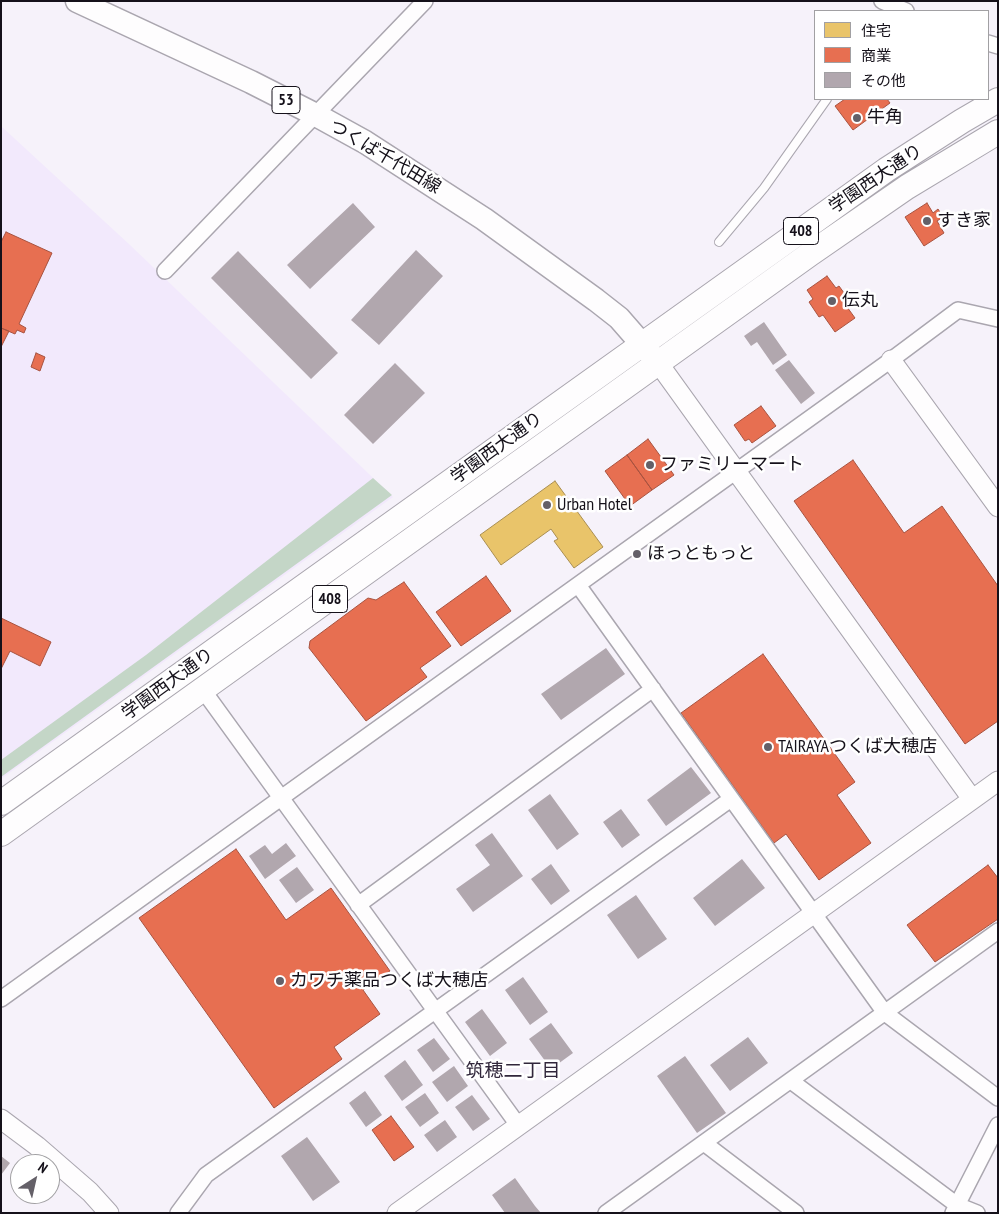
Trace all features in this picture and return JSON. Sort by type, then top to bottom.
[{"type":"highway","name":"学園西大通り","points":[[1,803],[886,170],[998,100]]},
{"type":"highway","name":"学園西大通り","points":[[1,834],[810,254],[907,187],[998,132]]},
{"type":"main road","name":"つくば千代田線","points":[[76,1],[251,82],[316,115],[381,152],[492,225],[596,300],[619,318],[658,364]]},
{"type":"street","points":[[165,271],[425,1]]},
{"type":"street","points":[[1,999],[736,472],[958,310],[998,319]]},
{"type":"street","points":[[891,360],[998,508]]},
{"type":"street","points":[[658,364],[972,799]]},
{"type":"street","points":[[578,585],[885,1013],[998,1098]]},
{"type":"street","points":[[358,905],[653,689]]},
{"type":"street","points":[[203,690],[518,1125]]},
{"type":"street","points":[[397,1213],[998,781]]},
{"type":"street","points":[[178,1213],[206,1175],[732,799]]},
{"type":"street","points":[[619,1210],[704,1143],[998,931]]},
{"type":"street","points":[[791,1080],[955,1209],[977,1213]]},
{"type":"street","points":[[1,1119],[37,1146],[90,1192],[109,1213]]},
{"type":"street","points":[[955,1209],[998,1125]]},
{"type":"street","points":[[704,1143],[796,1213]]},
{"type":"lane","points":[[719,242],[764,188],[826,100]]},
{"type":"shaded area","points":[[1,126],[130,245],[393,497],[1,779]]},
{"type":"green space","points":[[373,478],[392,495],[1,777],[1,760],[146,655]]},
{"type":"building: 住宅","name":"Urban Hotel","points":[[555,481],[603,547],[574,568],[554,541],[558,539],[551,529],[501,565],[480,535]]},
{"type":"building: 商業","name":"牛角","points":[[844,100],[888,100],[890,103],[853,130],[835,106]]},
{"type":"building: 商業","points":[[927,203],[933,213],[938,209],[943,217],[937,221],[944,233],[924,246],[905,217]]},
{"type":"building: 商業","points":[[6,232],[52,253],[19,324],[26,328],[24,333],[17,330],[15,334],[1,328],[1,242]]},
{"type":"building: 商業","points":[[827,276],[836,288],[839,286],[847,297],[842,300],[855,318],[835,332],[823,315],[819,317],[809,302],[813,299],[807,290]]},
{"type":"building: 商業","points":[[1,328],[9,331],[1,347]]},
{"type":"building: 商業","points":[[36,353],[45,357],[40,371],[31,367]]},
{"type":"building: 商業","points":[[761,406],[776,426],[752,443],[749,439],[745,441],[734,425]]},
{"type":"building: 商業","name":"ファミリーマート","points":[[648,439],[674,475],[652,490],[627,455]]},
{"type":"building: 商業","points":[[627,455],[652,490],[630,506],[605,471]]},
{"type":"building: 商業","points":[[853,460],[904,533],[942,506],[998,586],[998,721],[965,744],[794,501]]},
{"type":"building: 商業","points":[[486,576],[511,611],[461,646],[436,612]]},
{"type":"building: 商業","points":[[404,582],[451,646],[420,668],[427,677],[366,721],[309,648],[310,641],[368,598],[376,600]]},
{"type":"building: 商業","points":[[1,618],[51,642],[40,666],[10,651],[1,669]]},
{"type":"building: 商業","name":"TAIRAYAつくば大穂店","points":[[763,654],[855,782],[837,795],[871,843],[819,880],[786,834],[774,843],[681,713]]},
{"type":"building: 商業","name":"カワチ薬品つくば大穂店","points":[[236,849],[286,920],[331,888],[390,971],[363,990],[380,1014],[334,1047],[342,1059],[274,1108],[139,918]]},
{"type":"building: 商業","points":[[988,865],[998,878],[998,919],[935,962],[907,925]]},
{"type":"building: 商業","points":[[391,1116],[414,1147],[394,1161],[372,1130]]},
{"type":"building: その他","points":[[353,203],[375,227],[310,289],[287,265]]},
{"type":"building: その他","points":[[416,250],[443,276],[379,345],[351,320]]},
{"type":"building: その他","points":[[238,251],[338,353],[311,379],[211,278]]},
{"type":"building: その他","points":[[764,322],[787,355],[773,365],[757,342],[751,346],[744,336]]},
{"type":"building: その他","points":[[789,360],[815,393],[801,404],[775,370]]},
{"type":"building: その他","points":[[395,363],[425,393],[373,444],[344,415]]},
{"type":"building: その他","points":[[606,648],[625,674],[561,720],[541,694]]},
{"type":"building: その他","points":[[691,767],[711,793],[666,826],[647,800]]},
{"type":"building: その他","points":[[550,794],[579,834],[557,850],[528,810]]},
{"type":"building: その他","points":[[621,809],[640,835],[622,848],[603,822]]},
{"type":"building: その他","points":[[492,833],[523,876],[473,912],[456,889],[490,865],[475,845]]},
{"type":"building: その他","points":[[286,843],[296,856],[265,879],[249,856],[265,845],[272,854]]},
{"type":"building: その他","points":[[742,859],[765,888],[715,926],[693,898]]},
{"type":"building: その他","points":[[551,864],[570,891],[551,905],[531,879]]},
{"type":"building: その他","points":[[297,867],[314,890],[296,903],[279,880]]},
{"type":"building: その他","points":[[636,895],[667,939],[638,959],[607,915]]},
{"type":"building: その他","points":[[523,977],[548,1012],[530,1025],[505,990]]},
{"type":"building: その他","points":[[482,1009],[507,1043],[490,1056],[465,1022]]},
{"type":"building: その他","points":[[551,1023],[573,1053],[551,1069],[529,1039]]},
{"type":"building: その他","points":[[748,1037],[768,1063],[730,1091],[710,1065]]},
{"type":"building: その他","points":[[434,1038],[450,1059],[433,1072],[417,1050]]},
{"type":"building: その他","points":[[685,1056],[726,1113],[697,1133],[657,1076]]},
{"type":"building: その他","points":[[405,1060],[423,1085],[402,1101],[384,1076]]},
{"type":"building: その他","points":[[454,1066],[468,1086],[447,1102],[432,1082]]},
{"type":"building: その他","points":[[365,1091],[382,1115],[366,1127],[349,1103]]},
{"type":"building: その他","points":[[425,1093],[439,1113],[420,1127],[405,1107]]},
{"type":"building: その他","points":[[472,1095],[490,1119],[473,1131],[455,1107]]},
{"type":"building: その他","points":[[445,1120],[457,1137],[437,1152],[424,1135]]},
{"type":"building: その他","points":[[307,1137],[340,1182],[313,1201],[281,1156]]},
{"type":"building: その他","points":[[1,1156],[10,1163],[1,1175]]},
{"type":"building: その他","points":[[515,1178],[541,1213],[505,1213],[492,1195]]},
{"type":"place","name":"牛角","points":[[857,118]]},
{"type":"place","name":"すき家","points":[[927,221]]},
{"type":"place","name":"伝丸","points":[[832,301]]},
{"type":"place","name":"ファミリーマート","points":[[650,465]]},
{"type":"place","name":"Urban Hotel","points":[[547,505]]},
{"type":"place","name":"ほっともっと","points":[[637,554]]},
{"type":"place","name":"TAIRAYAつくば大穂店","points":[[768,747]]},
{"type":"place","name":"カワチ薬品つくば大穂店","points":[[280,981]]},
{"type":"district","name":"筑穂二丁目","points":[[513,1072]]}]
